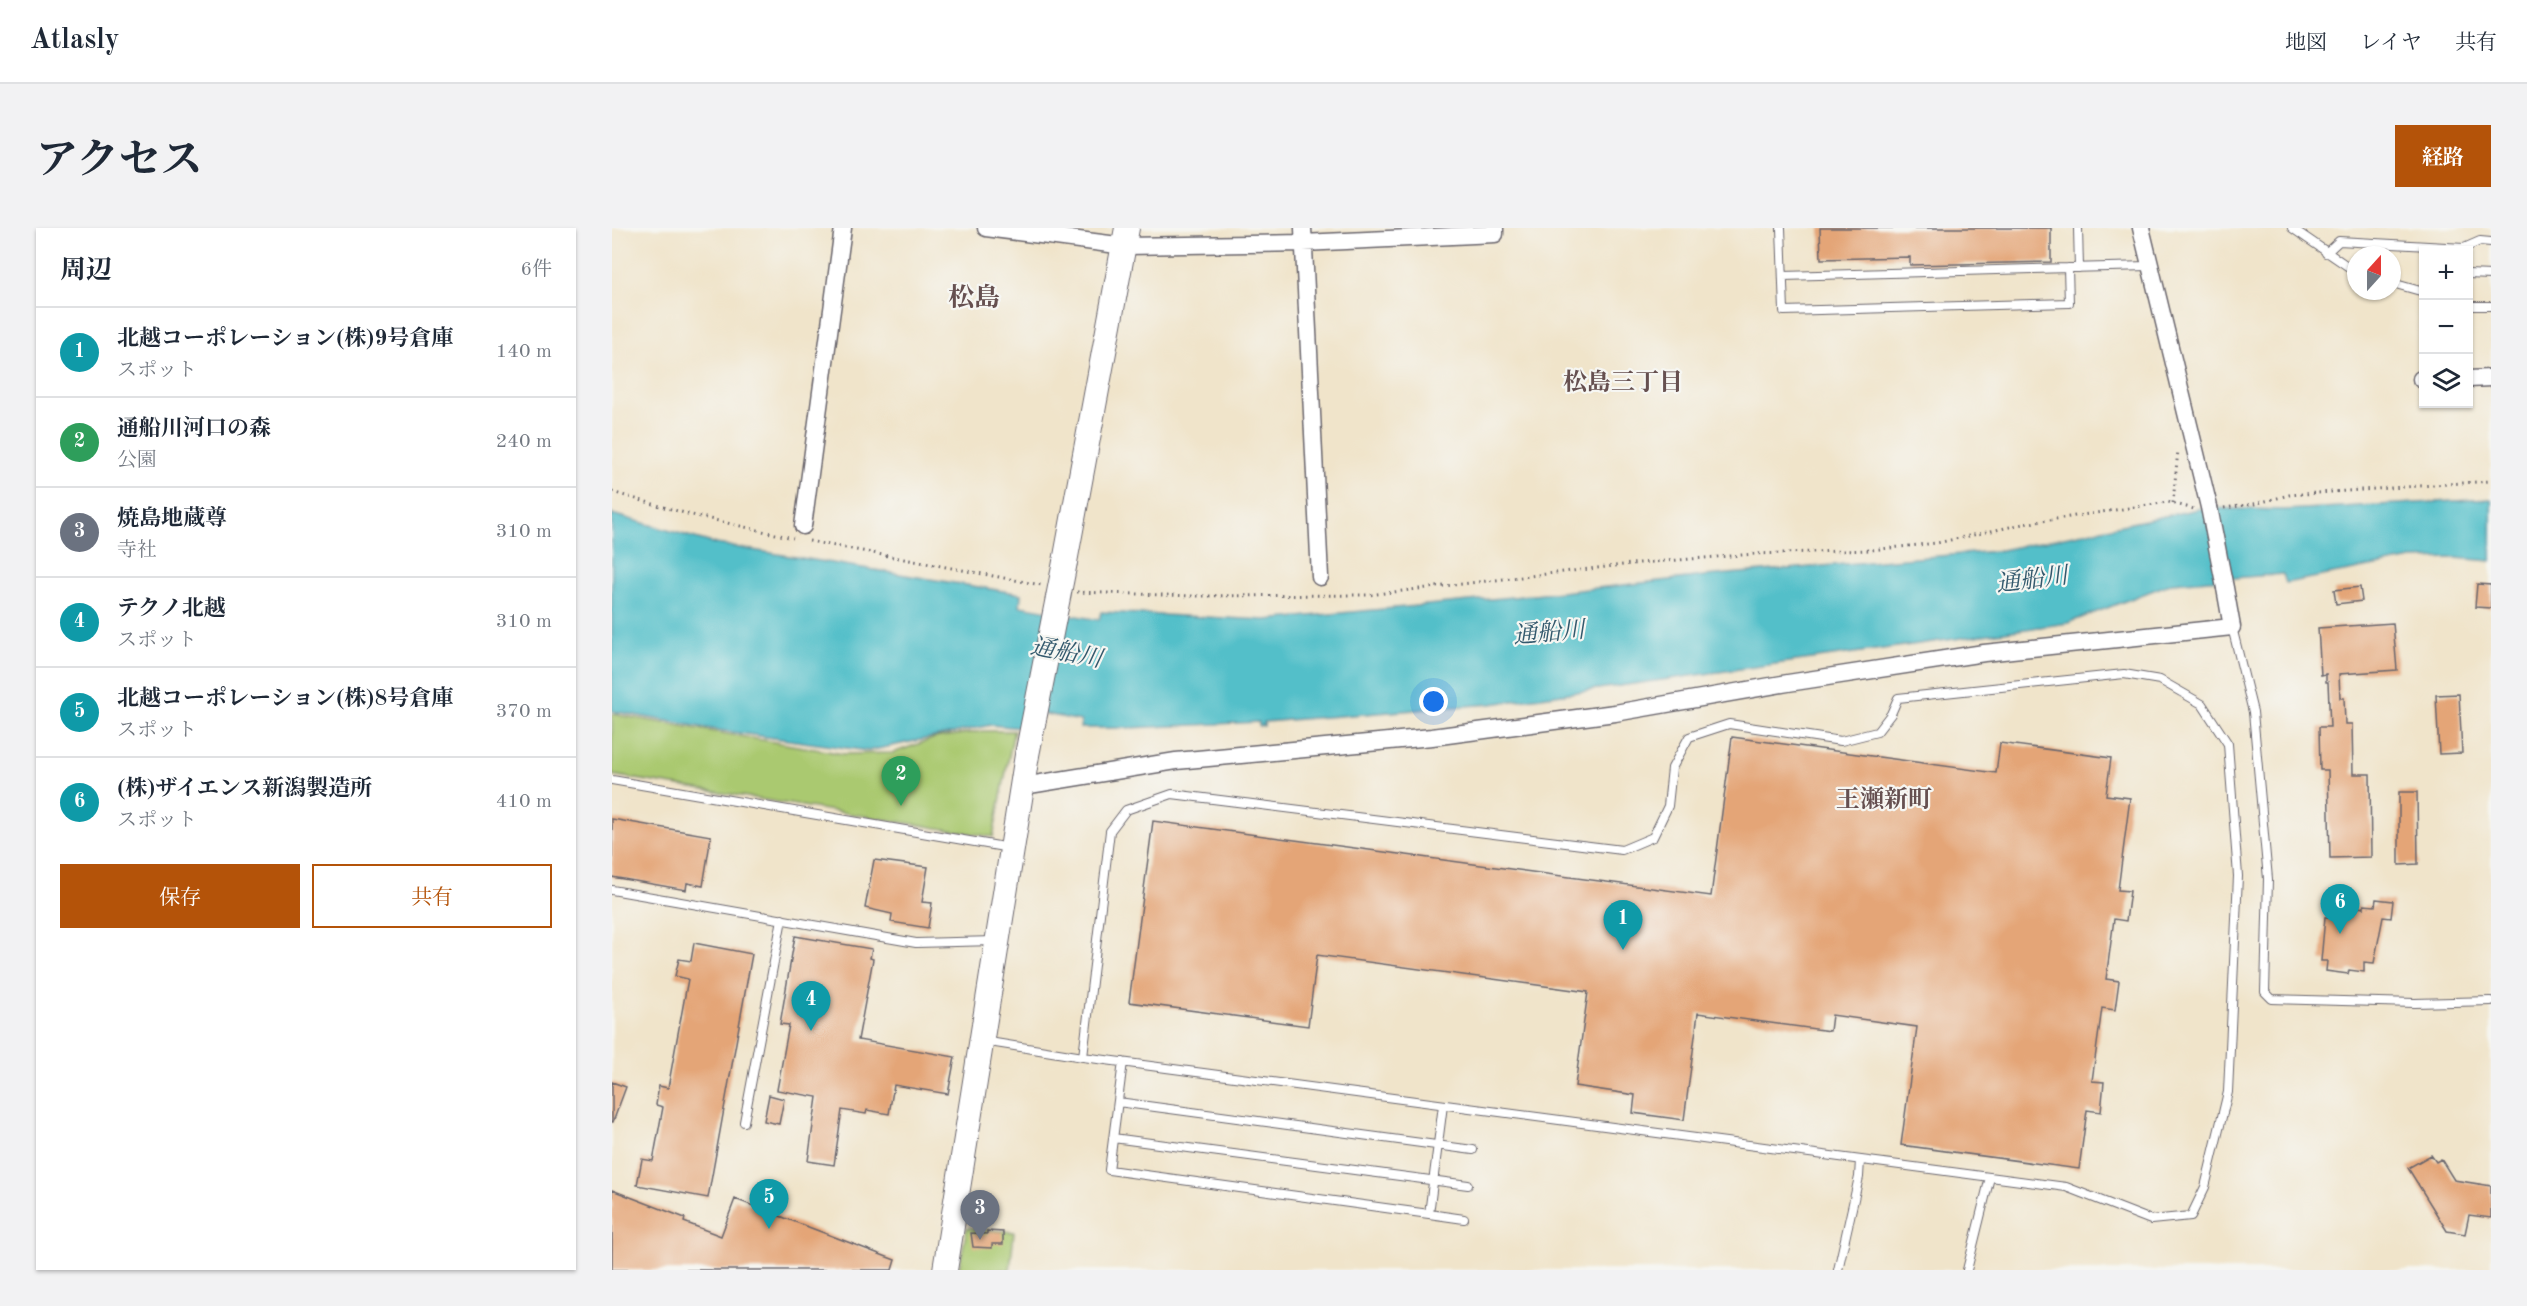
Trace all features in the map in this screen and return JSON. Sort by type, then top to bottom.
[{"type":"street","points":[[803,526],[843,228]]},
{"type":"street","points":[[986,228],[1126,237],[1495,234],[1495,228]]},
{"type":"street","points":[[1023,786],[1176,761],[1432,737],[1591,717],[1788,683],[1984,653],[2232,627],[2212,509],[2141,228]]},
{"type":"street","points":[[1303,235],[1320,577]]},
{"type":"street","points":[[945,1270],[1027,755],[1126,237]]},
{"type":"street","points":[[2473,379],[2491,378]]},
{"type":"lane","points":[[1781,228],[1784,311],[2069,303],[2068,268]]},
{"type":"lane","points":[[2078,228],[2079,268]]},
{"type":"lane","points":[[2292,228],[2347,266]]},
{"type":"lane","points":[[2326,253],[2339,241],[2419,246]]},
{"type":"lane","points":[[2470,246],[2480,241],[2491,242]]},
{"type":"lane","points":[[1783,276],[2150,266]]},
{"type":"lane","points":[[2473,274],[2491,275]]},
{"type":"lane","points":[[2401,286],[2419,291]]},
{"type":"lane","points":[[2473,306],[2491,306]]},
{"type":"lane","points":[[2232,627],[2253,712],[2268,879],[2265,992],[2272,999],[2415,1003],[2491,1001]]},
{"type":"lane","points":[[982,1041],[1083,1057],[2066,1187],[2151,1220],[2191,1216],[2205,1188],[2228,1092],[2238,876],[2228,744],[2202,704],[2160,680],[2124,674],[1898,699],[1891,714],[1877,732],[1841,741],[1729,724],[1689,737],[1672,768],[1668,806],[1653,837],[1622,850],[1172,794],[1126,810],[1110,831],[1083,1057]]},
{"type":"lane","points":[[612,780],[1013,848]]},
{"type":"lane","points":[[612,890],[916,943],[998,941]]},
{"type":"lane","points":[[744,1122],[782,920]]},
{"type":"lane","points":[[1123,1062],[1109,1170],[1464,1219]]},
{"type":"lane","points":[[1118,1102],[1473,1150]]},
{"type":"lane","points":[[1429,1214],[1443,1105]]},
{"type":"lane","points":[[1113,1138],[1468,1185]]},
{"type":"lane","points":[[1838,1270],[1859,1177],[1860,1160]]},
{"type":"lane","points":[[1967,1270],[1989,1177]]},
{"type":"path","points":[[2173,503],[2178,450],[2186,413]]},
{"type":"path","points":[[1071,591],[1192,596],[1368,595],[1640,563],[1755,554],[1871,550],[1937,543],[2023,524],[2168,502],[2212,509],[2254,504],[2289,495],[2491,482]]},
{"type":"path","points":[[612,492],[688,514],[795,539],[900,556],[1043,585]]},
{"type":"green space","points":[[612,714],[844,754],[893,753],[935,738],[983,731],[1014,731],[993,837],[612,775]]},
{"type":"green space","points":[[967,1228],[1014,1232],[1010,1270],[961,1270],[959,1268]]},
{"type":"water","name":"通船川","points":[[2491,499],[2491,561],[2455,558],[2412,559],[2286,583],[2283,574],[2172,583],[2068,623],[1491,704],[1264,722],[1264,726],[1259,726],[1259,722],[1080,728],[1081,721],[1036,712],[1032,729],[991,725],[868,751],[717,730],[612,711],[612,514],[716,544],[1021,594],[1020,606],[1099,620],[1101,612],[1266,620],[1534,595],[1705,576],[1997,551],[2203,508],[2284,510]]},
{"type":"building","points":[[1820,228],[2051,228],[2051,262],[1910,265],[1910,257],[1821,259]]},
{"type":"building","points":[[2477,584],[2491,585],[2491,608],[2475,607]]},
{"type":"building","points":[[2360,587],[2362,601],[2336,604],[2334,590]]},
{"type":"building","points":[[2393,623],[2397,670],[2339,674],[2340,698],[2344,698],[2345,724],[2352,724],[2353,774],[2370,774],[2371,857],[2330,858],[2328,770],[2320,770],[2319,727],[2330,727],[2328,682],[2326,682],[2326,674],[2321,675],[2318,628]]},
{"type":"building","points":[[2459,694],[2462,753],[2439,754],[2436,695]]},
{"type":"building","points":[[1732,737],[1996,773],[2000,743],[2111,758],[2106,795],[2130,798],[2118,890],[2130,891],[2126,921],[2114,919],[2106,979],[2119,981],[2115,1010],[2102,1008],[2092,1081],[2104,1082],[2101,1112],[2087,1110],[2079,1169],[1901,1145],[1917,1027],[1832,1015],[1830,1031],[1698,1013],[1684,1120],[1633,1113],[1635,1095],[1575,1086],[1588,992],[1317,955],[1308,1026],[1129,1002],[1153,821],[1711,896]]},
{"type":"building","points":[[2399,792],[2417,792],[2418,864],[2399,865]]},
{"type":"building","points":[[612,819],[711,836],[703,886],[687,883],[686,890],[612,877]]},
{"type":"building","points":[[874,860],[928,867],[922,902],[932,903],[928,928],[891,922],[892,914],[865,908]]},
{"type":"building","points":[[2376,899],[2393,901],[2391,918],[2383,917],[2374,963],[2364,962],[2364,972],[2349,970],[2348,974],[2326,971],[2327,961],[2321,961],[2325,917],[2328,917],[2331,902],[2364,908],[2364,905],[2375,906]]},
{"type":"building","points":[[795,936],[872,949],[870,958],[873,959],[858,1040],[955,1057],[948,1094],[894,1085],[889,1114],[867,1110],[866,1114],[842,1110],[834,1165],[808,1161],[817,1097],[777,1090],[789,1025],[780,1024]]},
{"type":"building","points":[[694,943],[752,954],[708,1198],[637,1185],[642,1159],[653,1161],[663,1107],[656,1105],[659,1086],[668,1088],[688,979],[675,976],[679,959],[691,961]]},
{"type":"building","points":[[612,1082],[626,1087],[613,1122],[612,1122]]},
{"type":"building","points":[[769,1095],[784,1099],[779,1124],[764,1121]]},
{"type":"building","points":[[2431,1155],[2436,1162],[2441,1159],[2454,1180],[2491,1186],[2491,1218],[2469,1215],[2465,1234],[2447,1231],[2408,1168]]},
{"type":"building","points":[[612,1190],[685,1218],[684,1222],[721,1236],[735,1199],[895,1260],[892,1270],[612,1270]]},
{"type":"building","points":[[987,1231],[1003,1232],[1003,1244],[992,1244],[992,1248],[973,1247],[971,1233],[987,1234]]},
{"type":"place","name":"通船川河口の森","points":[[901,806]]},
{"type":"place","name":"(株)ザイエンス新潟製造所","points":[[2340,934]]},
{"type":"place","name":"北越コーポレーション(株)9号倉庫","points":[[1623,950]]},
{"type":"place","name":"テクノ北越","points":[[811,1031]]},
{"type":"place","name":"北越コーポレーション(株)8号倉庫","points":[[769,1229]]},
{"type":"place","name":"焼島地蔵尊","points":[[980,1240]]},
{"type":"district","name":"松島","points":[[974,299]]},
{"type":"district","name":"松島三丁目","points":[[1623,384]]},
{"type":"district","name":"王瀬新町","points":[[1884,801]]}]
